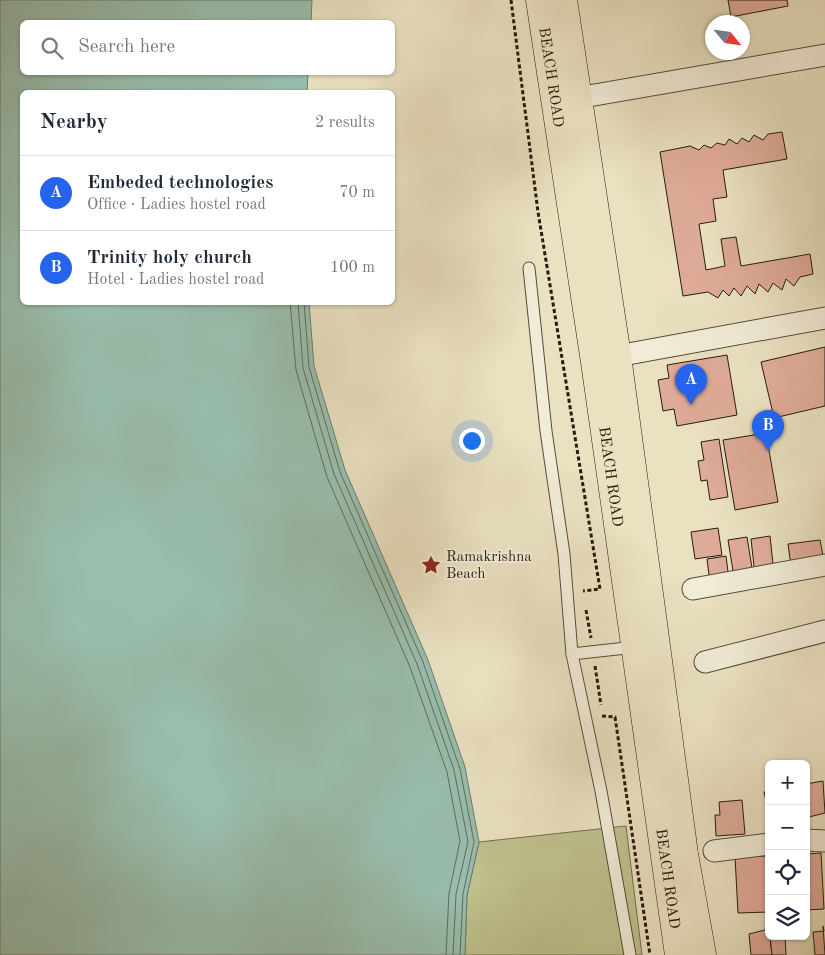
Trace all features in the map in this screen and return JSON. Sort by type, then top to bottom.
[{"type":"main road","name":"BEACH ROAD","points":[[540,0],[595,362],[679,955]]},
{"type":"main road","name":"BEACH ROAD","points":[[563,0],[617,356],[684,854],[702,955]]},
{"type":"street","points":[[577,98],[825,55]]},
{"type":"street","points":[[617,356],[825,318]]},
{"type":"street","points":[[693,589],[825,565]]},
{"type":"street","points":[[705,662],[825,631]]},
{"type":"street","points":[[810,840],[825,841]]},
{"type":"street","points":[[714,851],[765,845]]},
{"type":"lane","points":[[529,268],[546,431],[564,554],[572,654],[601,790],[630,955]]},
{"type":"lane","points":[[572,654],[635,647]]},
{"type":"path","points":[[511,0],[538,212],[600,589],[583,591],[584,600]]},
{"type":"path","points":[[586,608],[602,717],[615,717],[650,955]]},
{"type":"green space","points":[[626,826],[642,955],[465,955],[467,895],[479,842]]},
{"type":"water","points":[[0,0],[312,0],[311,20],[20,20],[20,75],[308,75],[307,90],[20,90],[20,305],[309,305],[314,366],[345,470],[428,660],[465,767],[479,842],[467,895],[465,955],[0,955]]},
{"type":"building","points":[[728,0],[787,0],[788,6],[741,15],[731,15]]},
{"type":"building","points":[[782,132],[787,159],[723,170],[727,197],[713,199],[716,221],[699,224],[706,270],[725,266],[721,239],[736,237],[741,266],[810,254],[813,274],[800,277],[794,286],[786,279],[782,290],[773,283],[768,292],[759,284],[755,294],[747,286],[741,296],[734,288],[729,296],[723,290],[718,298],[708,292],[683,296],[660,152],[690,146],[699,150],[704,145],[711,148],[717,143],[725,145],[729,139],[737,144],[742,138],[749,142],[754,135],[763,140],[768,134]]},
{"type":"building","points":[[825,347],[825,406],[774,418],[761,362]]},
{"type":"building","points":[[727,355],[737,415],[677,426],[674,409],[663,411],[658,380],[669,378],[667,365]]},
{"type":"building","points":[[766,433],[778,502],[735,510],[723,440]]},
{"type":"building","points":[[719,439],[728,497],[710,500],[707,480],[701,481],[698,461],[704,460],[701,442]]},
{"type":"building","points":[[718,528],[722,555],[695,559],[691,532]]},
{"type":"building","points":[[770,536],[774,573],[755,575],[751,539]]},
{"type":"building","points":[[747,537],[753,574],[734,577],[728,540]]},
{"type":"building","points":[[820,540],[824,561],[791,566],[788,544]]},
{"type":"building","points":[[726,556],[729,580],[710,583],[707,559]]},
{"type":"building","points":[[823,781],[825,813],[810,817],[810,805],[810,783]]},
{"type":"building","points":[[742,800],[745,834],[716,836],[715,815],[720,815],[719,802]]},
{"type":"building","points":[[821,853],[824,909],[810,910],[810,854]]},
{"type":"building","points":[[765,856],[765,912],[738,913],[735,857]]},
{"type":"building","points":[[765,930],[765,940],[770,940],[772,955],[751,955],[749,934]]},
{"type":"building","points":[[823,931],[825,955],[815,955],[813,932]]},
{"type":"building","points":[[770,940],[785,940],[786,955],[772,955]]},
{"type":"place","name":"Embeded technologies","points":[[691,405]]},
{"type":"place","name":"Trinity holy church","points":[[768,451]]},
{"type":"place","name":"Ramakrishna Beach","points":[[431,565]]}]
